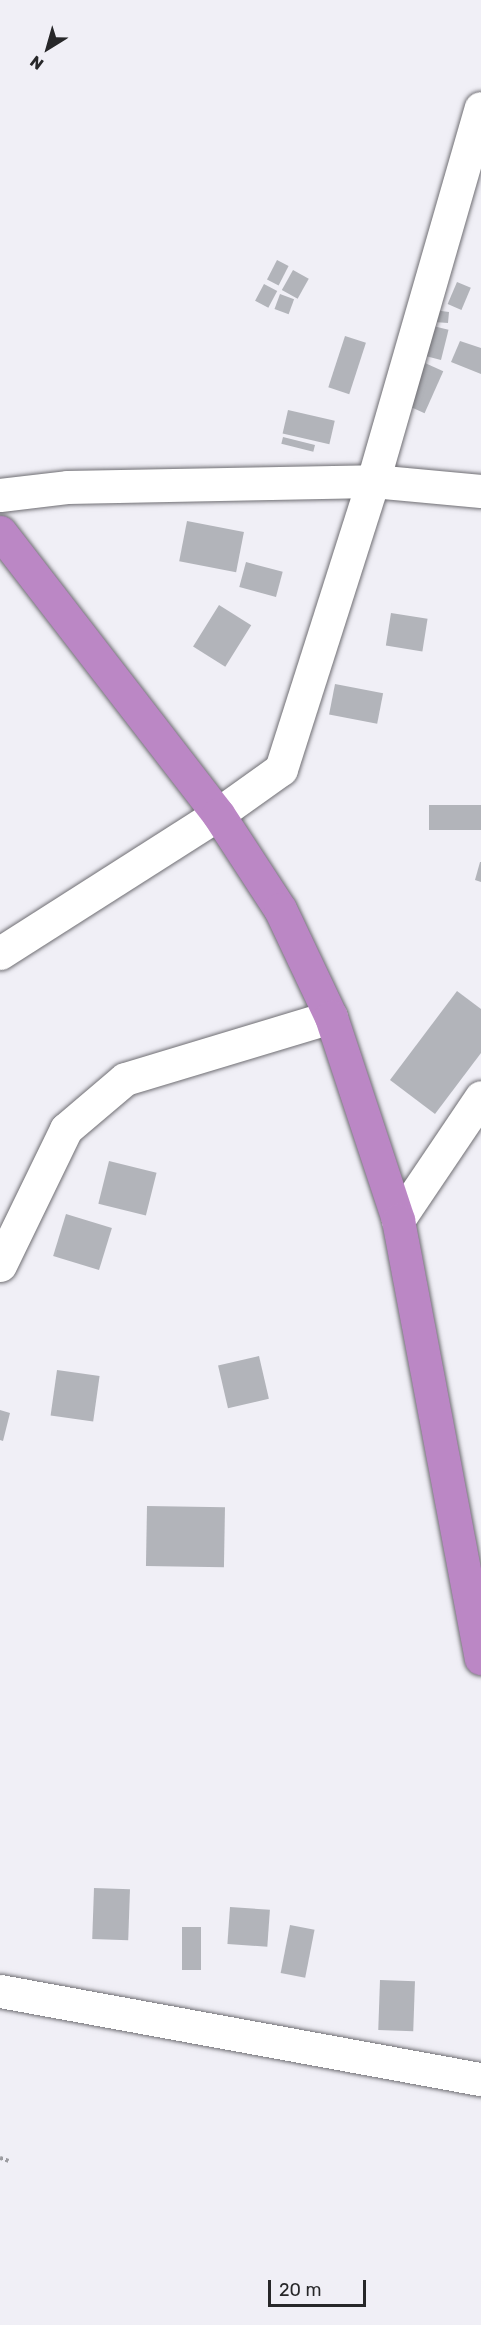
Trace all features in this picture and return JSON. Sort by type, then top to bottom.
[{"type":"highway","points":[[0,532],[218,814],[280,909],[331,1017],[398,1220],[481,1658]]},
{"type":"street","points":[[1,949],[218,814],[281,769],[373,481],[481,108]]},
{"type":"street","points":[[0,495],[67,488],[373,481],[481,491]]},
{"type":"street","points":[[0,1265],[66,1130],[125,1079],[331,1017]]},
{"type":"street","points":[[398,1220],[481,1097]]},
{"type":"street","points":[[0,1990],[481,2079]]},
{"type":"path","points":[[0,2158],[9,2161]]},
{"type":"building","points":[[277,260],[289,266],[279,286],[267,280]]},
{"type":"building","points":[[293,270],[309,279],[298,299],[282,290]]},
{"type":"building","points":[[457,282],[471,288],[461,310],[448,304]]},
{"type":"building","points":[[264,284],[277,291],[268,308],[255,301]]},
{"type":"building","points":[[280,294],[294,299],[289,314],[275,309]]},
{"type":"building","points":[[434,310],[449,312],[448,323],[434,322]]},
{"type":"building","points":[[433,326],[449,330],[441,360],[426,356]]},
{"type":"building","points":[[345,336],[366,343],[349,394],[328,387]]},
{"type":"building","points":[[460,341],[481,348],[481,374],[451,362]]},
{"type":"building","points":[[425,363],[443,371],[425,413],[406,405]]},
{"type":"building","points":[[288,410],[335,421],[329,444],[283,433]]},
{"type":"building","points":[[283,437],[315,445],[313,452],[281,444]]},
{"type":"building","points":[[187,521],[244,532],[236,572],[179,561]]},
{"type":"building","points":[[246,562],[283,572],[276,597],[239,587]]},
{"type":"building","points":[[219,605],[251,625],[225,667],[193,647]]},
{"type":"building","points":[[391,613],[428,619],[422,651],[386,646]]},
{"type":"building","points":[[335,684],[383,693],[377,724],[329,714]]},
{"type":"building","points":[[429,805],[481,805],[481,830],[429,830]]},
{"type":"building","points":[[481,862],[481,882],[475,880]]},
{"type":"building","points":[[457,991],[481,1009],[481,1053],[435,1114],[390,1080]]},
{"type":"building","points":[[109,1161],[157,1173],[146,1216],[98,1204]]},
{"type":"building","points":[[66,1214],[112,1228],[99,1270],[53,1256]]},
{"type":"building","points":[[259,1356],[269,1399],[228,1408],[218,1365]]},
{"type":"building","points":[[57,1370],[100,1376],[93,1422],[51,1416]]},
{"type":"building","points":[[0,1410],[10,1413],[3,1441],[0,1440]]},
{"type":"building","points":[[147,1506],[225,1507],[224,1567],[146,1566]]},
{"type":"building","points":[[94,1888],[130,1889],[128,1940],[92,1939]]},
{"type":"building","points":[[230,1907],[270,1910],[267,1947],[227,1944]]},
{"type":"building","points":[[290,1925],[315,1930],[305,1978],[281,1973]]},
{"type":"building","points":[[182,1927],[201,1927],[201,1970],[182,1970]]},
{"type":"building","points":[[380,1980],[415,1981],[413,2031],[378,2030]]}]
